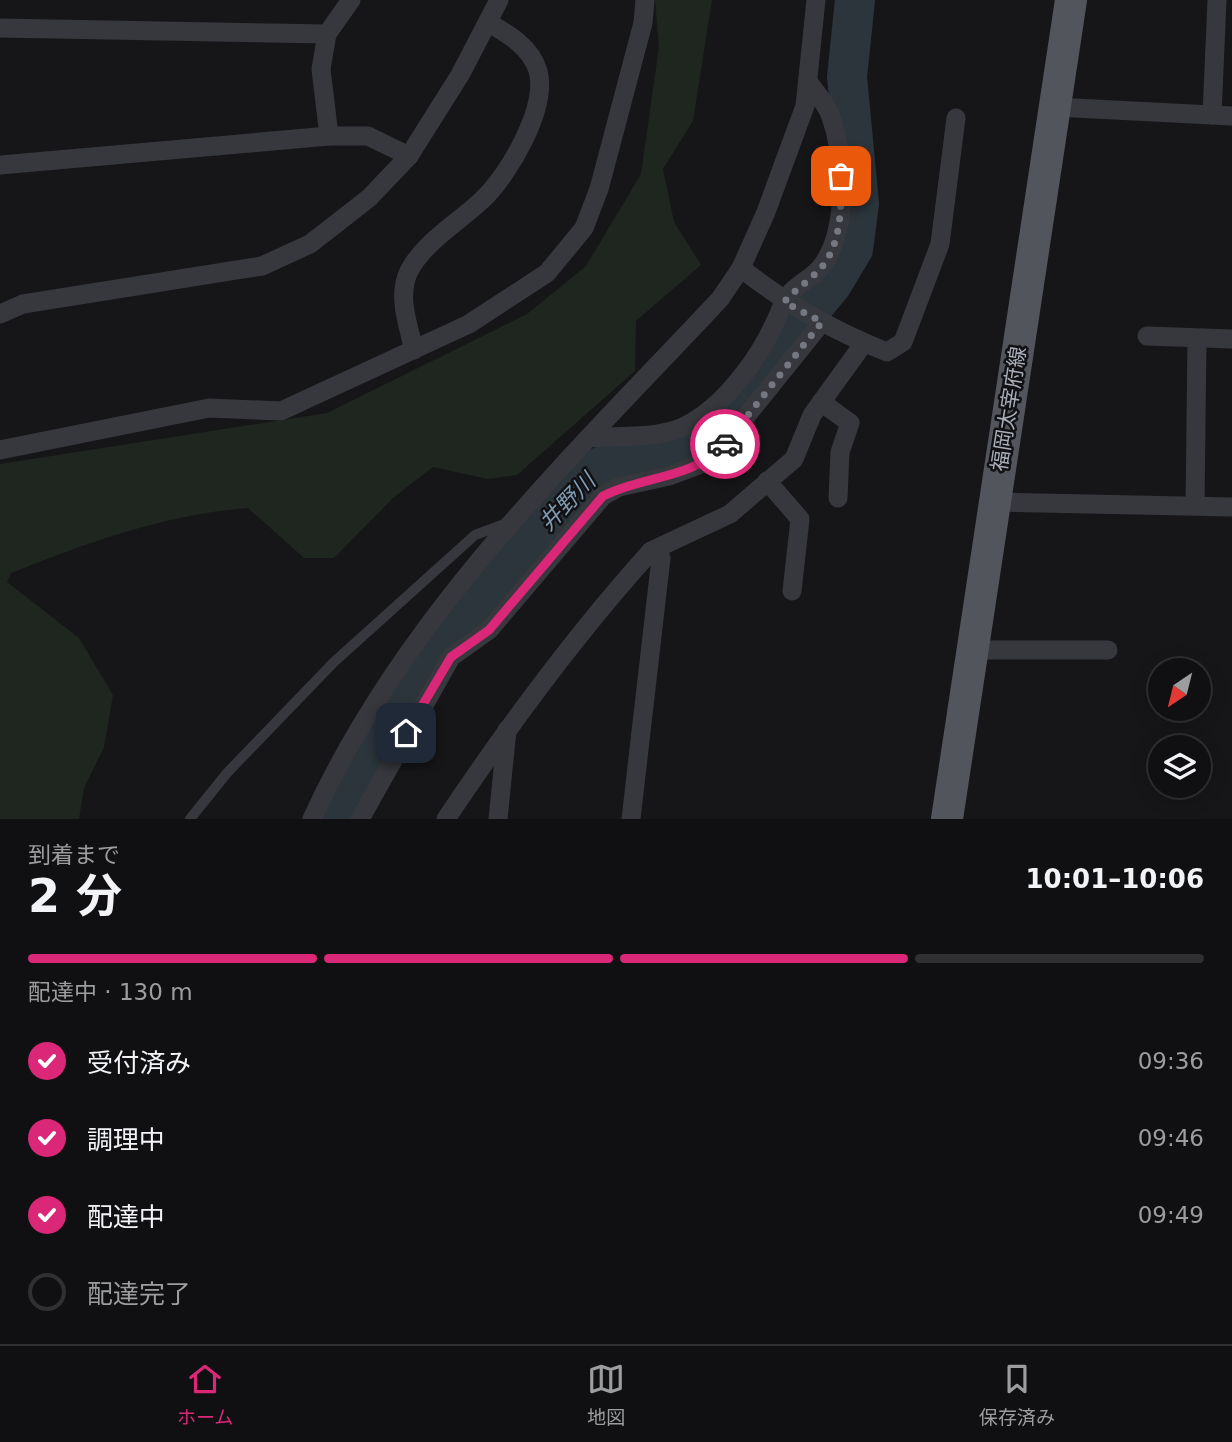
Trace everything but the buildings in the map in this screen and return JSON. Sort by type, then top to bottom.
[{"type":"main road","name":"福岡太宰府線","points":[[947,819],[1071,0]]},
{"type":"street","points":[[329,136],[321,69],[327,34],[351,0]]},
{"type":"street","points":[[0,314],[23,304],[262,266],[310,244],[369,198],[409,156],[489,23],[499,0]]},
{"type":"street","points":[[0,450],[209,408],[281,411],[469,324],[547,273],[584,228],[613,140],[643,23],[645,0]]},
{"type":"street","points":[[312,819],[330,779],[421,635],[512,520],[720,299],[741,268],[766,212],[805,106],[816,0]]},
{"type":"street","points":[[1212,115],[1217,0]]},
{"type":"street","points":[[414,350],[402,298],[409,271],[427,249],[485,197],[517,153],[533,117],[540,86],[537,68],[519,41],[489,23]]},
{"type":"street","points":[[0,28],[327,34]]},
{"type":"street","points":[[589,438],[667,432],[688,425],[711,408],[734,384],[762,346],[784,302],[821,267],[834,242],[841,215],[841,176],[830,113],[808,81]]},
{"type":"street","points":[[1055,107],[1232,116]]},
{"type":"street","points":[[741,268],[784,302],[864,343],[887,352],[903,342],[940,244],[956,118]]},
{"type":"street","points":[[0,165],[329,136],[368,136],[409,156]]},
{"type":"street","points":[[360,819],[451,657],[489,630],[603,496],[620,487],[669,476],[711,460],[822,322]]},
{"type":"street","points":[[1147,336],[1232,339]]},
{"type":"street","points":[[1195,506],[1197,339]]},
{"type":"street","points":[[446,819],[508,727],[591,617],[651,551],[730,514],[794,459],[812,415],[864,343]]},
{"type":"street","points":[[821,402],[850,423],[840,452],[838,498]]},
{"type":"street","points":[[767,481],[800,519],[792,591]]},
{"type":"street","points":[[995,502],[1232,507]]},
{"type":"street","points":[[631,819],[661,558],[651,551]]},
{"type":"street","points":[[973,650],[1108,650]]},
{"type":"street","points":[[498,819],[508,727]]},
{"type":"lane","points":[[190,819],[228,773],[343,653],[475,535],[512,520]]},
{"type":"shaded area","points":[[655,0],[712,0],[693,121],[663,169],[674,222],[701,265],[636,321],[635,371],[517,475],[488,479],[433,467],[393,498],[334,558],[304,558],[248,508],[157,523],[11,573],[7,582],[79,638],[113,695],[104,747],[84,788],[79,819],[0,819],[0,464],[327,413],[527,314],[586,266],[641,174],[659,47]]},
{"type":"waterway","name":"井野川","points":[[333,819],[342,798],[437,650],[585,476],[615,459],[685,446],[707,435],[832,284],[853,249],[859,204],[847,77],[855,0]]},
{"type":"way so far","points":[[725,444],[785,365],[822,322],[784,302],[821,267],[834,242],[841,215],[841,176]]},
{"type":"route","points":[[406,733],[451,657],[489,630],[603,496],[620,487],[669,476],[711,460],[725,444]]}]
